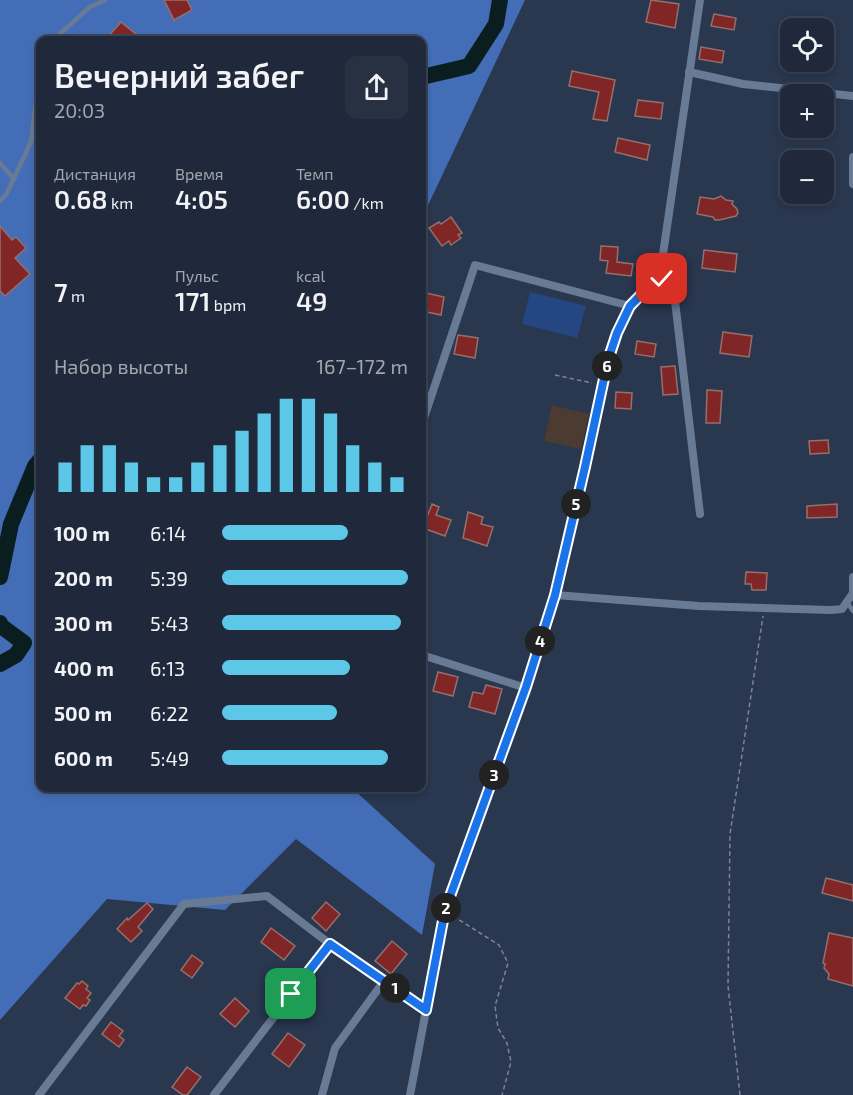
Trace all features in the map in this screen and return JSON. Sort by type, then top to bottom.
[{"type":"street","points":[[410,1095],[445,910],[526,687],[555,595],[602,385],[617,333],[630,306],[660,275],[700,0]]},
{"type":"street","points":[[689,72],[777,89],[853,96]]},
{"type":"street","points":[[853,157],[853,184]]},
{"type":"street","points":[[426,412],[475,266],[630,306]]},
{"type":"street","points":[[660,275],[675,301],[700,514]]},
{"type":"street","points":[[555,595],[699,606],[831,610],[842,609],[847,602],[853,593],[853,577]]},
{"type":"street","points":[[426,656],[526,687]]},
{"type":"street","points":[[39,1095],[184,904],[267,896],[330,944],[426,1010]]},
{"type":"street","points":[[214,1095],[330,944]]},
{"type":"street","points":[[322,1095],[335,1048],[384,981]]},
{"type":"lane","points":[[57,36],[90,7],[105,0]]},
{"type":"lane","points":[[0,201],[6,195],[31,142],[36,99]]},
{"type":"lane","points":[[0,163],[14,178]]},
{"type":"lane","points":[[847,602],[853,610]]},
{"type":"path","points":[[555,375],[602,385]]},
{"type":"path","points":[[740,1095],[728,986],[730,834],[765,608]]},
{"type":"path","points":[[445,910],[500,945],[508,963],[495,1006],[498,1028],[507,1043],[511,1062],[502,1095]]},
{"type":"shaded area","points":[[0,0],[525,0],[426,210],[426,36],[36,36],[36,792],[356,792],[435,864],[422,935],[296,839],[225,910],[107,899],[0,1020]]},
{"type":"shaded area","points":[[530,292],[586,306],[577,338],[522,324]]},
{"type":"shaded area","points":[[552,405],[589,414],[581,449],[544,441]]},
{"type":"building","points":[[164,0],[187,0],[192,10],[174,20]]},
{"type":"building","points":[[651,0],[679,4],[675,28],[646,22]]},
{"type":"building","points":[[714,14],[736,18],[734,30],[711,26]]},
{"type":"building","points":[[121,22],[138,36],[109,36]]},
{"type":"building","points":[[701,47],[724,51],[722,63],[699,59]]},
{"type":"building","points":[[572,71],[615,80],[607,121],[593,119],[599,92],[569,86]]},
{"type":"building","points":[[638,100],[663,103],[661,119],[635,116]]},
{"type":"building","points":[[618,138],[650,145],[647,160],[615,152]]},
{"type":"building","points":[[721,196],[733,201],[732,204],[738,213],[736,216],[715,220],[713,217],[697,214],[700,197],[714,199]]},
{"type":"building","points":[[451,217],[462,233],[458,235],[461,238],[451,245],[449,241],[442,246],[429,228]]},
{"type":"building","points":[[0,226],[12,240],[16,237],[26,248],[15,258],[30,274],[5,296],[0,291]]},
{"type":"building","points":[[601,246],[618,247],[617,262],[633,264],[631,276],[606,273],[608,261],[600,260]]},
{"type":"building","points":[[704,250],[737,254],[735,272],[702,268]]},
{"type":"building","points":[[426,293],[444,297],[441,315],[426,312]]},
{"type":"building","points":[[723,332],[752,336],[749,357],[720,353]]},
{"type":"building","points":[[458,335],[478,338],[475,358],[454,354]]},
{"type":"building","points":[[637,341],[656,344],[654,357],[635,354]]},
{"type":"building","points":[[675,366],[678,394],[663,395],[661,367]]},
{"type":"building","points":[[707,390],[722,391],[720,423],[706,423]]},
{"type":"building","points":[[616,392],[632,393],[631,409],[615,408]]},
{"type":"building","points":[[828,440],[829,453],[810,454],[809,441]]},
{"type":"building","points":[[432,504],[439,507],[436,515],[451,520],[445,536],[426,529],[426,520]]},
{"type":"building","points":[[837,504],[837,517],[807,518],[807,506]]},
{"type":"building","points":[[468,512],[483,517],[481,524],[493,527],[487,546],[463,538]]},
{"type":"building","points":[[746,572],[767,573],[766,590],[752,590],[751,584],[745,584]]},
{"type":"building","points":[[438,672],[458,677],[453,696],[433,691]]},
{"type":"building","points":[[486,685],[502,689],[495,714],[469,707],[473,692],[483,694]]},
{"type":"building","points":[[826,878],[853,885],[853,901],[822,893]]},
{"type":"building","points":[[326,902],[340,914],[326,931],[312,918]]},
{"type":"building","points":[[147,903],[153,909],[138,927],[142,931],[131,942],[117,929]]},
{"type":"building","points":[[271,928],[295,946],[284,960],[261,942]]},
{"type":"building","points":[[829,933],[853,938],[853,986],[828,979],[829,974],[823,963]]},
{"type":"building","points":[[392,941],[407,954],[391,974],[375,961]]},
{"type":"building","points":[[192,955],[203,963],[192,978],[181,970]]},
{"type":"building","points":[[82,981],[91,993],[87,998],[90,1000],[86,1006],[83,1005],[80,1009],[65,998],[77,983]]},
{"type":"building","points":[[235,998],[249,1011],[235,1027],[220,1014]]},
{"type":"building","points":[[111,1022],[123,1031],[119,1036],[124,1040],[119,1047],[102,1034]]},
{"type":"building","points":[[288,1033],[305,1045],[289,1067],[272,1054]]},
{"type":"building","points":[[187,1067],[201,1077],[187,1095],[183,1095],[172,1087]]},
{"type":"waterway","points":[[426,76],[469,66],[496,24],[500,0]]},
{"type":"waterway","points":[[0,577],[11,524],[36,465]]},
{"type":"waterway","points":[[0,623],[24,643],[16,655],[0,664]]},
{"type":"route","points":[[291,994],[330,944],[426,1010],[445,910],[526,687],[555,595],[608,360],[617,333],[630,306],[660,275],[662,279]]}]
